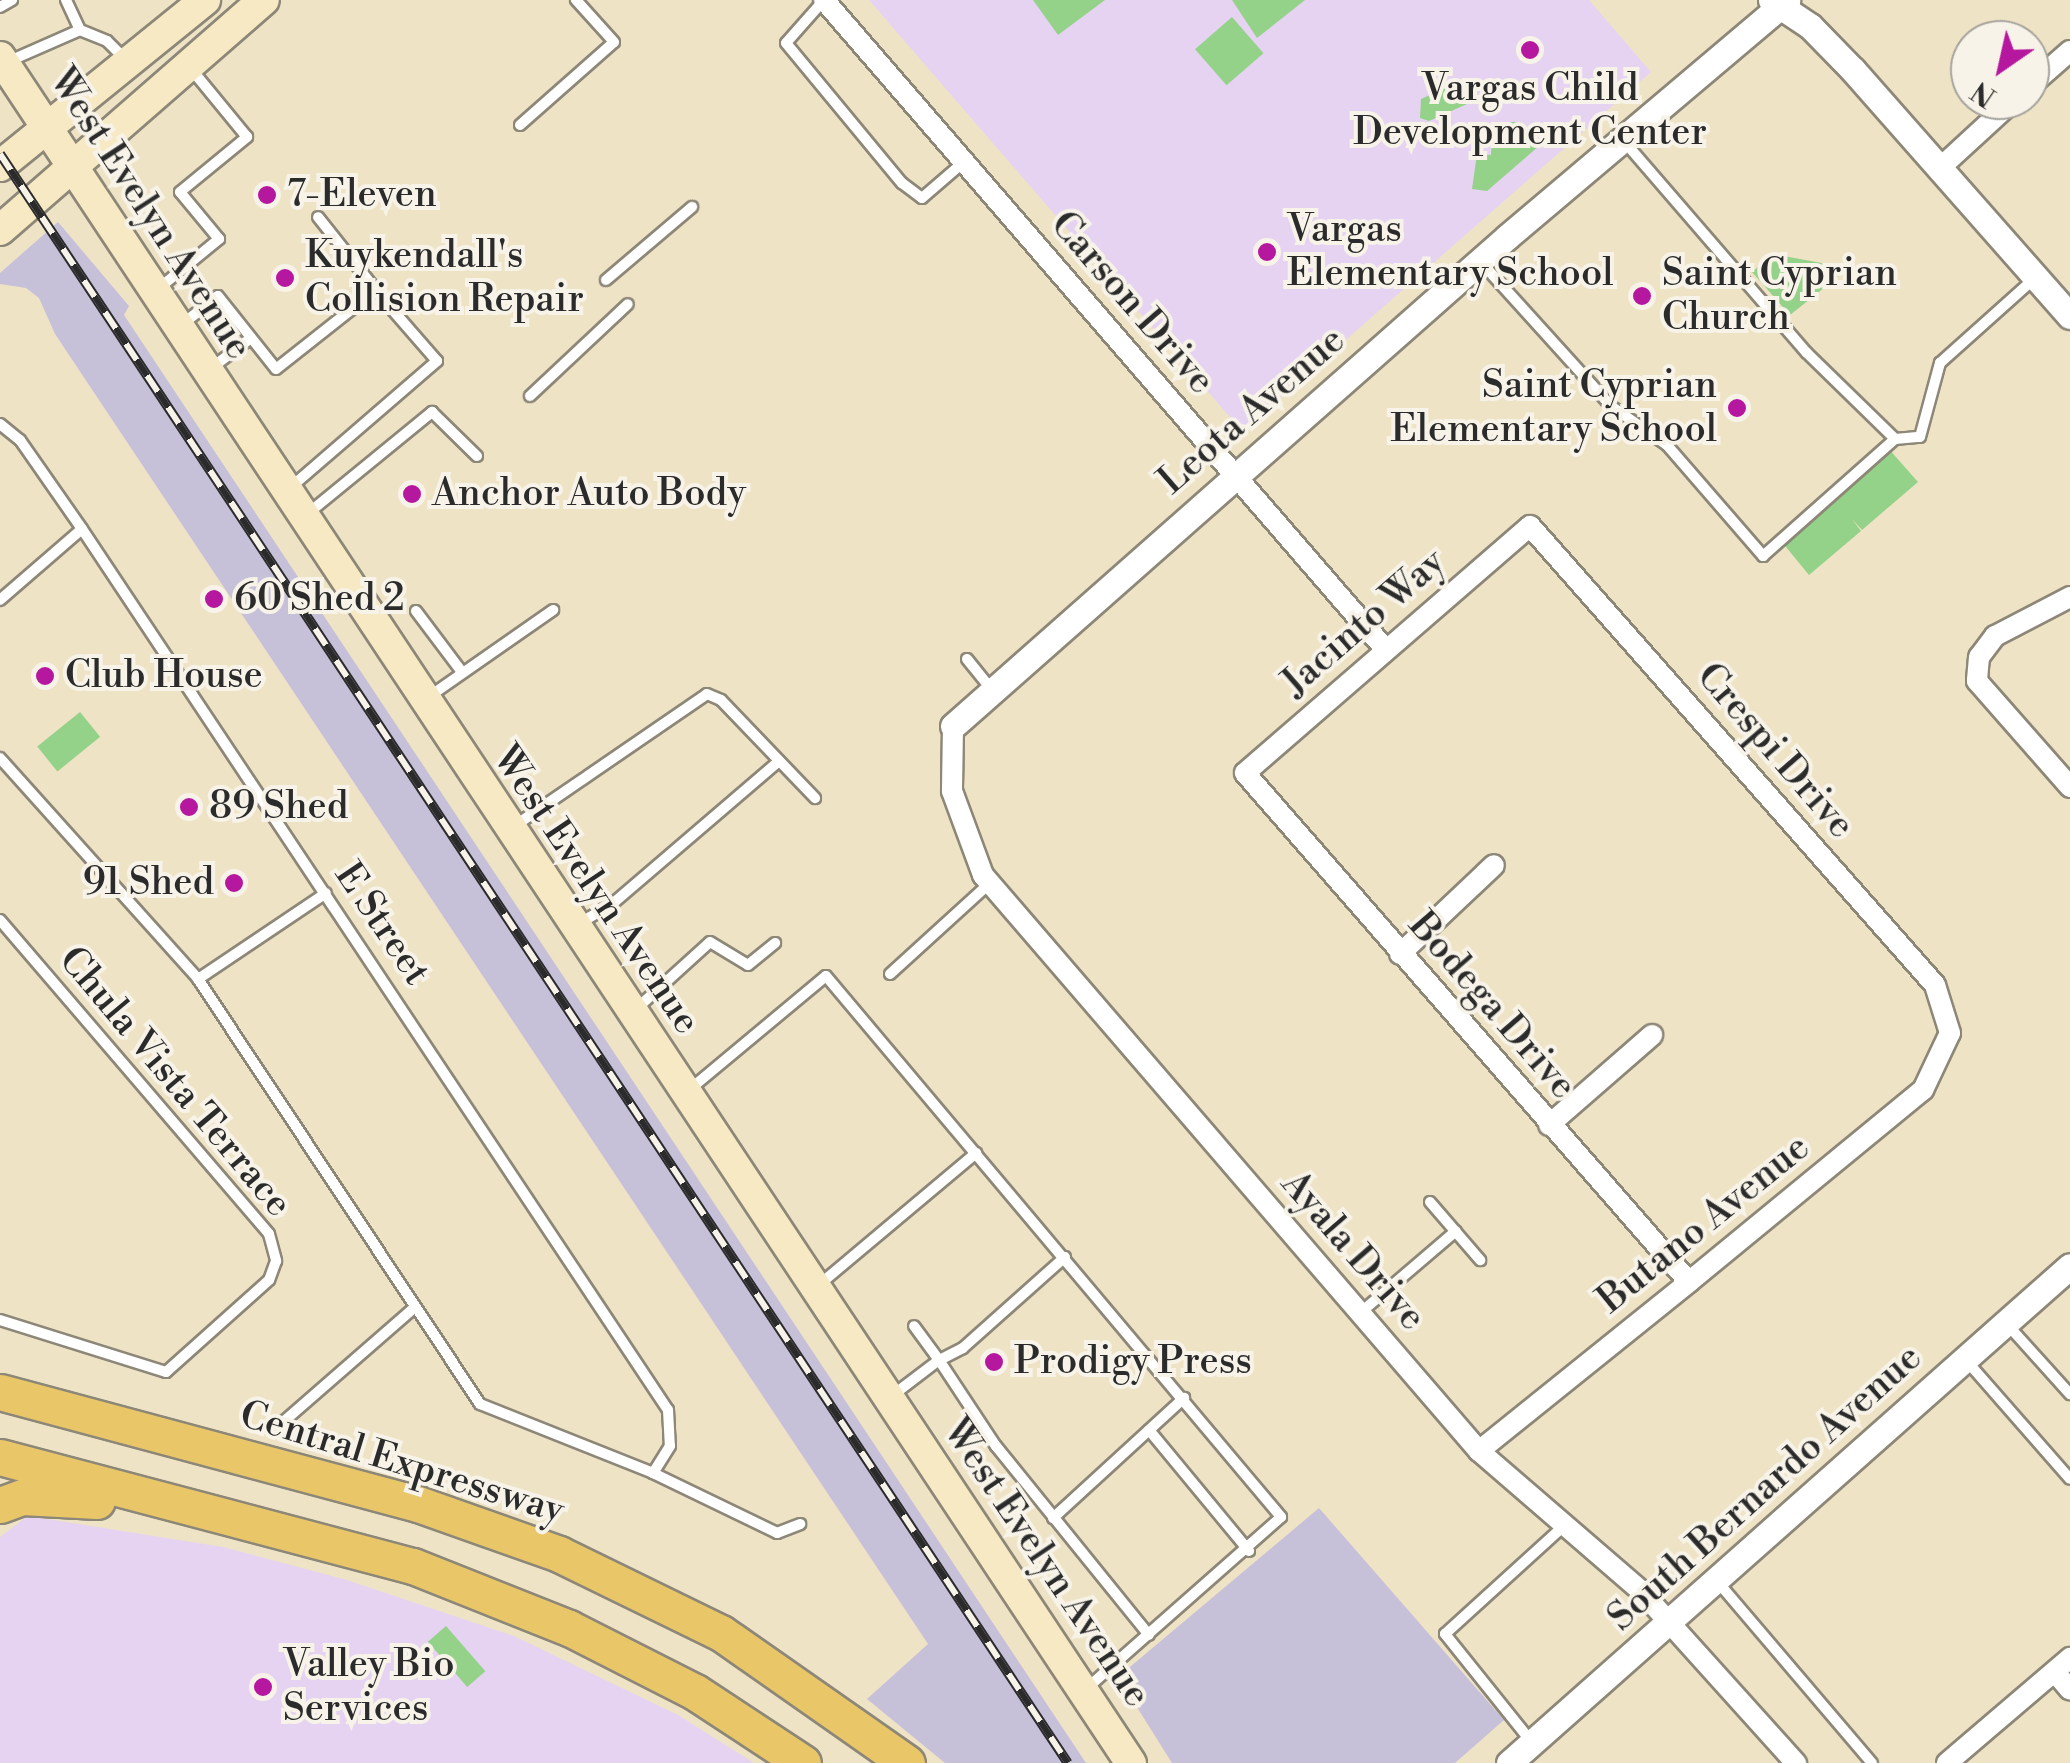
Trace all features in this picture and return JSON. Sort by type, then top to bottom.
[{"type":"highway","points":[[0,1370],[43,1385],[108,1421]]},
{"type":"highway","name":"Central Expressway","points":[[0,1392],[418,1504],[559,1554],[722,1633],[907,1763]]},
{"type":"highway","points":[[0,1457],[413,1566],[568,1628],[695,1692],[804,1763]]},
{"type":"highway","points":[[0,1505],[49,1496],[189,1509]]},
{"type":"main road","points":[[0,166],[205,0]]},
{"type":"main road","points":[[0,230],[264,0]]},
{"type":"main road","name":"West Evelyn Avenue","points":[[2,60],[301,519],[1131,1763]]},
{"type":"street","name":"Carson Drive","points":[[824,0],[1386,650]]},
{"type":"street","name":"Leota Avenue","points":[[953,726],[1480,260],[1779,2]]},
{"type":"street","points":[[1779,2],[1854,70],[2070,316]]},
{"type":"street","points":[[2050,68],[2070,51]]},
{"type":"street","points":[[1940,168],[1992,120]]},
{"type":"street","name":"Jacinto Way","points":[[1245,773],[1530,526]]},
{"type":"street","name":"Crespi Drive","points":[[1530,526],[1935,985],[1950,1033]]},
{"type":"street","points":[[2070,596],[1995,636],[1980,657],[1976,681],[2070,788]]},
{"type":"street","name":"Ayala Drive","points":[[953,726],[952,791],[990,883],[1479,1451],[1568,1522],[1673,1623],[1796,1763]]},
{"type":"street","name":"Bodega Drive","points":[[1245,773],[1689,1282]]},
{"type":"street","points":[[1400,954],[1494,865]]},
{"type":"street","name":"Butano Avenue","points":[[1479,1451],[1923,1090],[1950,1033]]},
{"type":"street","points":[[1549,1126],[1652,1035]]},
{"type":"street","name":"South Bernardo Avenue","points":[[1508,1763],[1673,1623],[1716,1580],[2070,1266]]},
{"type":"street","points":[[1947,1763],[2062,1666],[2070,1690]]},
{"type":"lane","points":[[0,6],[12,0]]},
{"type":"lane","points":[[66,0],[80,30],[107,41],[128,62]]},
{"type":"lane","points":[[520,125],[614,42],[576,0]]},
{"type":"lane","points":[[824,0],[786,43],[902,184],[922,198],[965,161]]},
{"type":"lane","points":[[2,60],[80,30]]},
{"type":"lane","points":[[153,293],[218,239],[180,192],[247,137],[188,65]]},
{"type":"lane","points":[[1622,140],[1806,353],[1895,439]]},
{"type":"lane","points":[[606,280],[692,207]]},
{"type":"lane","points":[[176,328],[218,296],[276,369],[376,290],[318,217]]},
{"type":"lane","points":[[1480,260],[1610,406],[1667,445],[1763,556],[1895,439],[1920,437],[1940,362],[2036,277]]},
{"type":"lane","points":[[530,396],[628,304]]},
{"type":"lane","points":[[284,493],[437,361],[391,308]]},
{"type":"lane","points":[[205,372],[252,338]]},
{"type":"lane","points":[[301,519],[432,412],[477,456]]},
{"type":"lane","name":"E Street","points":[[0,424],[20,440],[82,529],[668,1410],[670,1446],[653,1472]]},
{"type":"lane","points":[[0,600],[82,529]]},
{"type":"lane","points":[[422,701],[553,610]]},
{"type":"lane","points":[[416,611],[462,672]]},
{"type":"lane","points":[[967,659],[993,692]]},
{"type":"lane","points":[[508,830],[707,694],[721,700],[815,798]]},
{"type":"lane","points":[[0,758],[198,979],[480,1404],[653,1472],[777,1532],[800,1524]]},
{"type":"lane","points":[[573,927],[611,905],[779,761]]},
{"type":"lane","points":[[890,974],[990,883]]},
{"type":"lane","points":[[198,979],[326,893]]},
{"type":"lane","name":"Chula Vista Terrace","points":[[0,920],[269,1234],[276,1261],[268,1280],[166,1372],[0,1320]]},
{"type":"lane","points":[[630,1014],[710,942],[748,964],[775,944]]},
{"type":"lane","points":[[684,1094],[826,976],[1281,1517],[1249,1551],[1083,1691]]},
{"type":"lane","points":[[814,1289],[976,1153]]},
{"type":"lane","points":[[1430,1202],[1480,1260]]},
{"type":"lane","points":[[1360,1313],[1456,1231]]},
{"type":"lane","points":[[888,1399],[938,1360],[963,1348],[1065,1257]]},
{"type":"lane","points":[[282,1423],[414,1308]]},
{"type":"lane","points":[[2006,1322],[2070,1394]]},
{"type":"lane","points":[[914,1326],[1053,1518],[1149,1636]]},
{"type":"lane","points":[[1964,1358],[2070,1479]]},
{"type":"lane","points":[[1053,1518],[1184,1398]]},
{"type":"lane","points":[[1149,1430],[1249,1551]]},
{"type":"lane","points":[[1532,1743],[1445,1634],[1568,1522]]},
{"type":"lane","points":[[1716,1580],[1872,1763]]},
{"type":"shaded area","name":"Vargas Elementary School","points":[[869,0],[1589,0],[1651,72],[1242,431]]},
{"type":"shaded area","points":[[58,222],[129,306],[124,315],[1086,1763],[945,1763],[867,1699],[928,1644],[55,334],[39,298],[26,288],[0,284],[0,273]]},
{"type":"shaded area","points":[[1319,1508],[1504,1720],[1455,1763],[1172,1763],[1118,1677]]},
{"type":"shaded area","points":[[28,1516],[223,1547],[347,1580],[514,1636],[678,1715],[754,1763],[0,1763],[0,1537]]},
{"type":"green space","points":[[1033,0],[1105,0],[1058,35]]},
{"type":"green space","points":[[1232,0],[1305,0],[1257,38]]},
{"type":"green space","points":[[1232,17],[1263,53],[1227,85],[1195,49]]},
{"type":"green space","points":[[1457,83],[1468,86],[1467,104],[1429,121],[1420,118],[1421,99]]},
{"type":"green space","points":[[1510,122],[1521,122],[1540,145],[1487,191],[1472,189],[1477,154],[1491,155],[1492,137],[1505,138]]},
{"type":"green space","points":[[1773,254],[1849,268],[1790,315],[1752,272]]},
{"type":"green space","points":[[1888,448],[1918,482],[1862,530],[1852,519],[1861,531],[1809,575],[1781,541]]},
{"type":"green space","points":[[80,712],[100,737],[57,771],[37,747]]},
{"type":"green space","points":[[446,1626],[485,1671],[467,1687],[428,1642]]},
{"type":"railway","points":[[0,154],[1068,1763]]},
{"type":"place","name":"Vargas Child Development Center","points":[[1530,50]]},
{"type":"place","name":"7-Eleven","points":[[267,195]]},
{"type":"place","name":"Vargas Elementary School","points":[[1267,252]]},
{"type":"place","name":"Kuykendall's Collision Repair","points":[[285,278]]},
{"type":"place","name":"Saint Cyprian Church","points":[[1642,296]]},
{"type":"place","name":"Saint Cyprian Elementary School","points":[[1737,408]]},
{"type":"place","name":"Anchor Auto Body","points":[[412,494]]},
{"type":"place","name":"60 Shed 2","points":[[214,599]]},
{"type":"place","name":"Club House","points":[[45,676]]},
{"type":"place","name":"89 Shed","points":[[189,807]]},
{"type":"place","name":"91 Shed","points":[[234,883]]},
{"type":"place","name":"Prodigy Press","points":[[994,1362]]},
{"type":"place","name":"Valley Bio Services","points":[[263,1687]]}]
